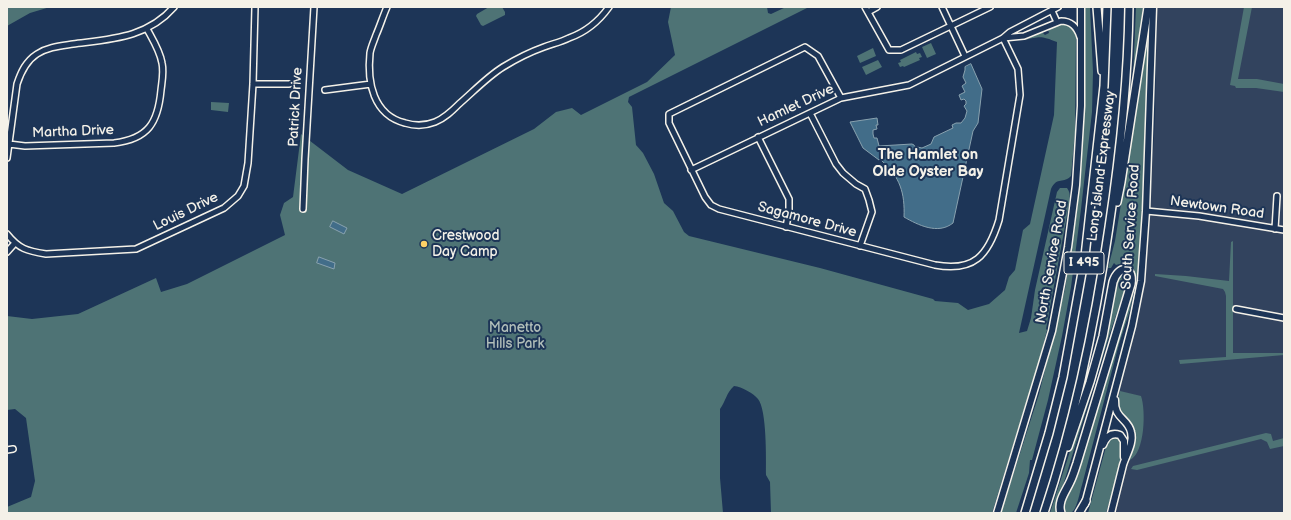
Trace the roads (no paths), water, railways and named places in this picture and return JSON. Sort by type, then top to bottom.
[{"type":"highway","points":[[1097,7],[1100,60],[1104,86]]},
{"type":"highway","name":"Long Island Expressway","points":[[1025,513],[1063,377],[1085,256],[1104,86],[1107,7]]},
{"type":"highway","name":"Long Island Expressway","points":[[1044,513],[1050,497],[1081,380],[1104,263],[1120,146],[1125,89],[1129,7]]},
{"type":"highway","points":[[1104,263],[1121,182],[1148,7]]},
{"type":"highway","points":[[1050,497],[1076,426],[1090,382],[1102,336],[1115,274],[1124,269],[1130,272],[1132,276],[1131,284],[1077,463],[1061,500],[1061,513]]},
{"type":"highway","points":[[1079,513],[1086,501]]},
{"type":"main road","name":"North Service Road","points":[[997,513],[1052,331],[1068,247],[1077,177],[1081,106],[1081,7]]},
{"type":"main road","name":"South Service Road","points":[[1082,513],[1132,326],[1143,264],[1154,7]]},
{"type":"main road","points":[[1111,513],[1132,434],[1118,415],[1116,409],[1115,388]]},
{"type":"main road","points":[[1092,479],[1106,439],[1111,435],[1117,434],[1123,437],[1124,463]]},
{"type":"street","points":[[7,158],[17,84],[21,72],[29,60],[49,48],[121,37],[147,29],[169,13],[174,7]]},
{"type":"street","name":"Louis Drive","points":[[7,234],[15,244],[24,249],[46,254],[136,249],[224,208],[238,196],[244,186],[247,174],[253,84],[255,7]]},
{"type":"street","name":"Patrick Drive","points":[[303,209],[314,7]]},
{"type":"street","points":[[387,7],[371,50],[371,84],[374,97],[380,108],[388,116],[398,122],[423,126],[436,122],[447,116],[502,67],[529,53],[583,32],[594,24],[609,7]]},
{"type":"street","points":[[877,7],[866,9],[889,50],[901,50],[990,7]]},
{"type":"street","points":[[942,7],[965,56]]},
{"type":"street","name":"Hamlet Drive","points":[[691,170],[841,98],[909,85],[1003,38],[1010,32],[1058,7]]},
{"type":"street","points":[[1052,11],[1057,22],[1068,21],[1073,25],[1078,31],[1081,41]]},
{"type":"street","name":"Hamlet Drive","points":[[1003,38],[1024,36],[1057,22]]},
{"type":"street","name":"Martha Drive","points":[[9,144],[25,146],[126,142],[139,136],[150,128],[156,119],[160,104],[163,74],[162,63],[158,51],[147,29]]},
{"type":"street","name":"Sagamore Drive","points":[[841,98],[818,56],[805,47],[669,114],[669,123],[705,197],[711,205],[719,209],[934,266],[948,268],[964,266],[976,260],[987,251],[994,237],[999,220],[1020,95],[1018,69],[1003,38]]},
{"type":"street","name":"Patrick Drive","points":[[253,84],[289,84]]},
{"type":"street","name":"Patrick Drive","points":[[325,90],[371,84]]},
{"type":"street","points":[[810,113],[836,164],[843,173],[856,184],[865,189],[872,212],[860,246]]},
{"type":"street","points":[[758,137],[789,199],[789,212],[786,227]]},
{"type":"street","points":[[1275,229],[1277,196]]},
{"type":"street","name":"Newtown Road","points":[[1146,212],[1199,216],[1284,230]]},
{"type":"street","points":[[7,252],[15,244]]},
{"type":"street","points":[[1236,309],[1284,318]]},
{"type":"street","points":[[7,450],[13,449]]},
{"type":"place","name":"Crestwood Day Camp","points":[[424,244]]},
{"type":"district","name":"The Hamlet on Olde Oyster Bay","points":[[928,164]]},
{"type":"park label","name":"Manetto Hills Park","points":[[515,336]]}]
